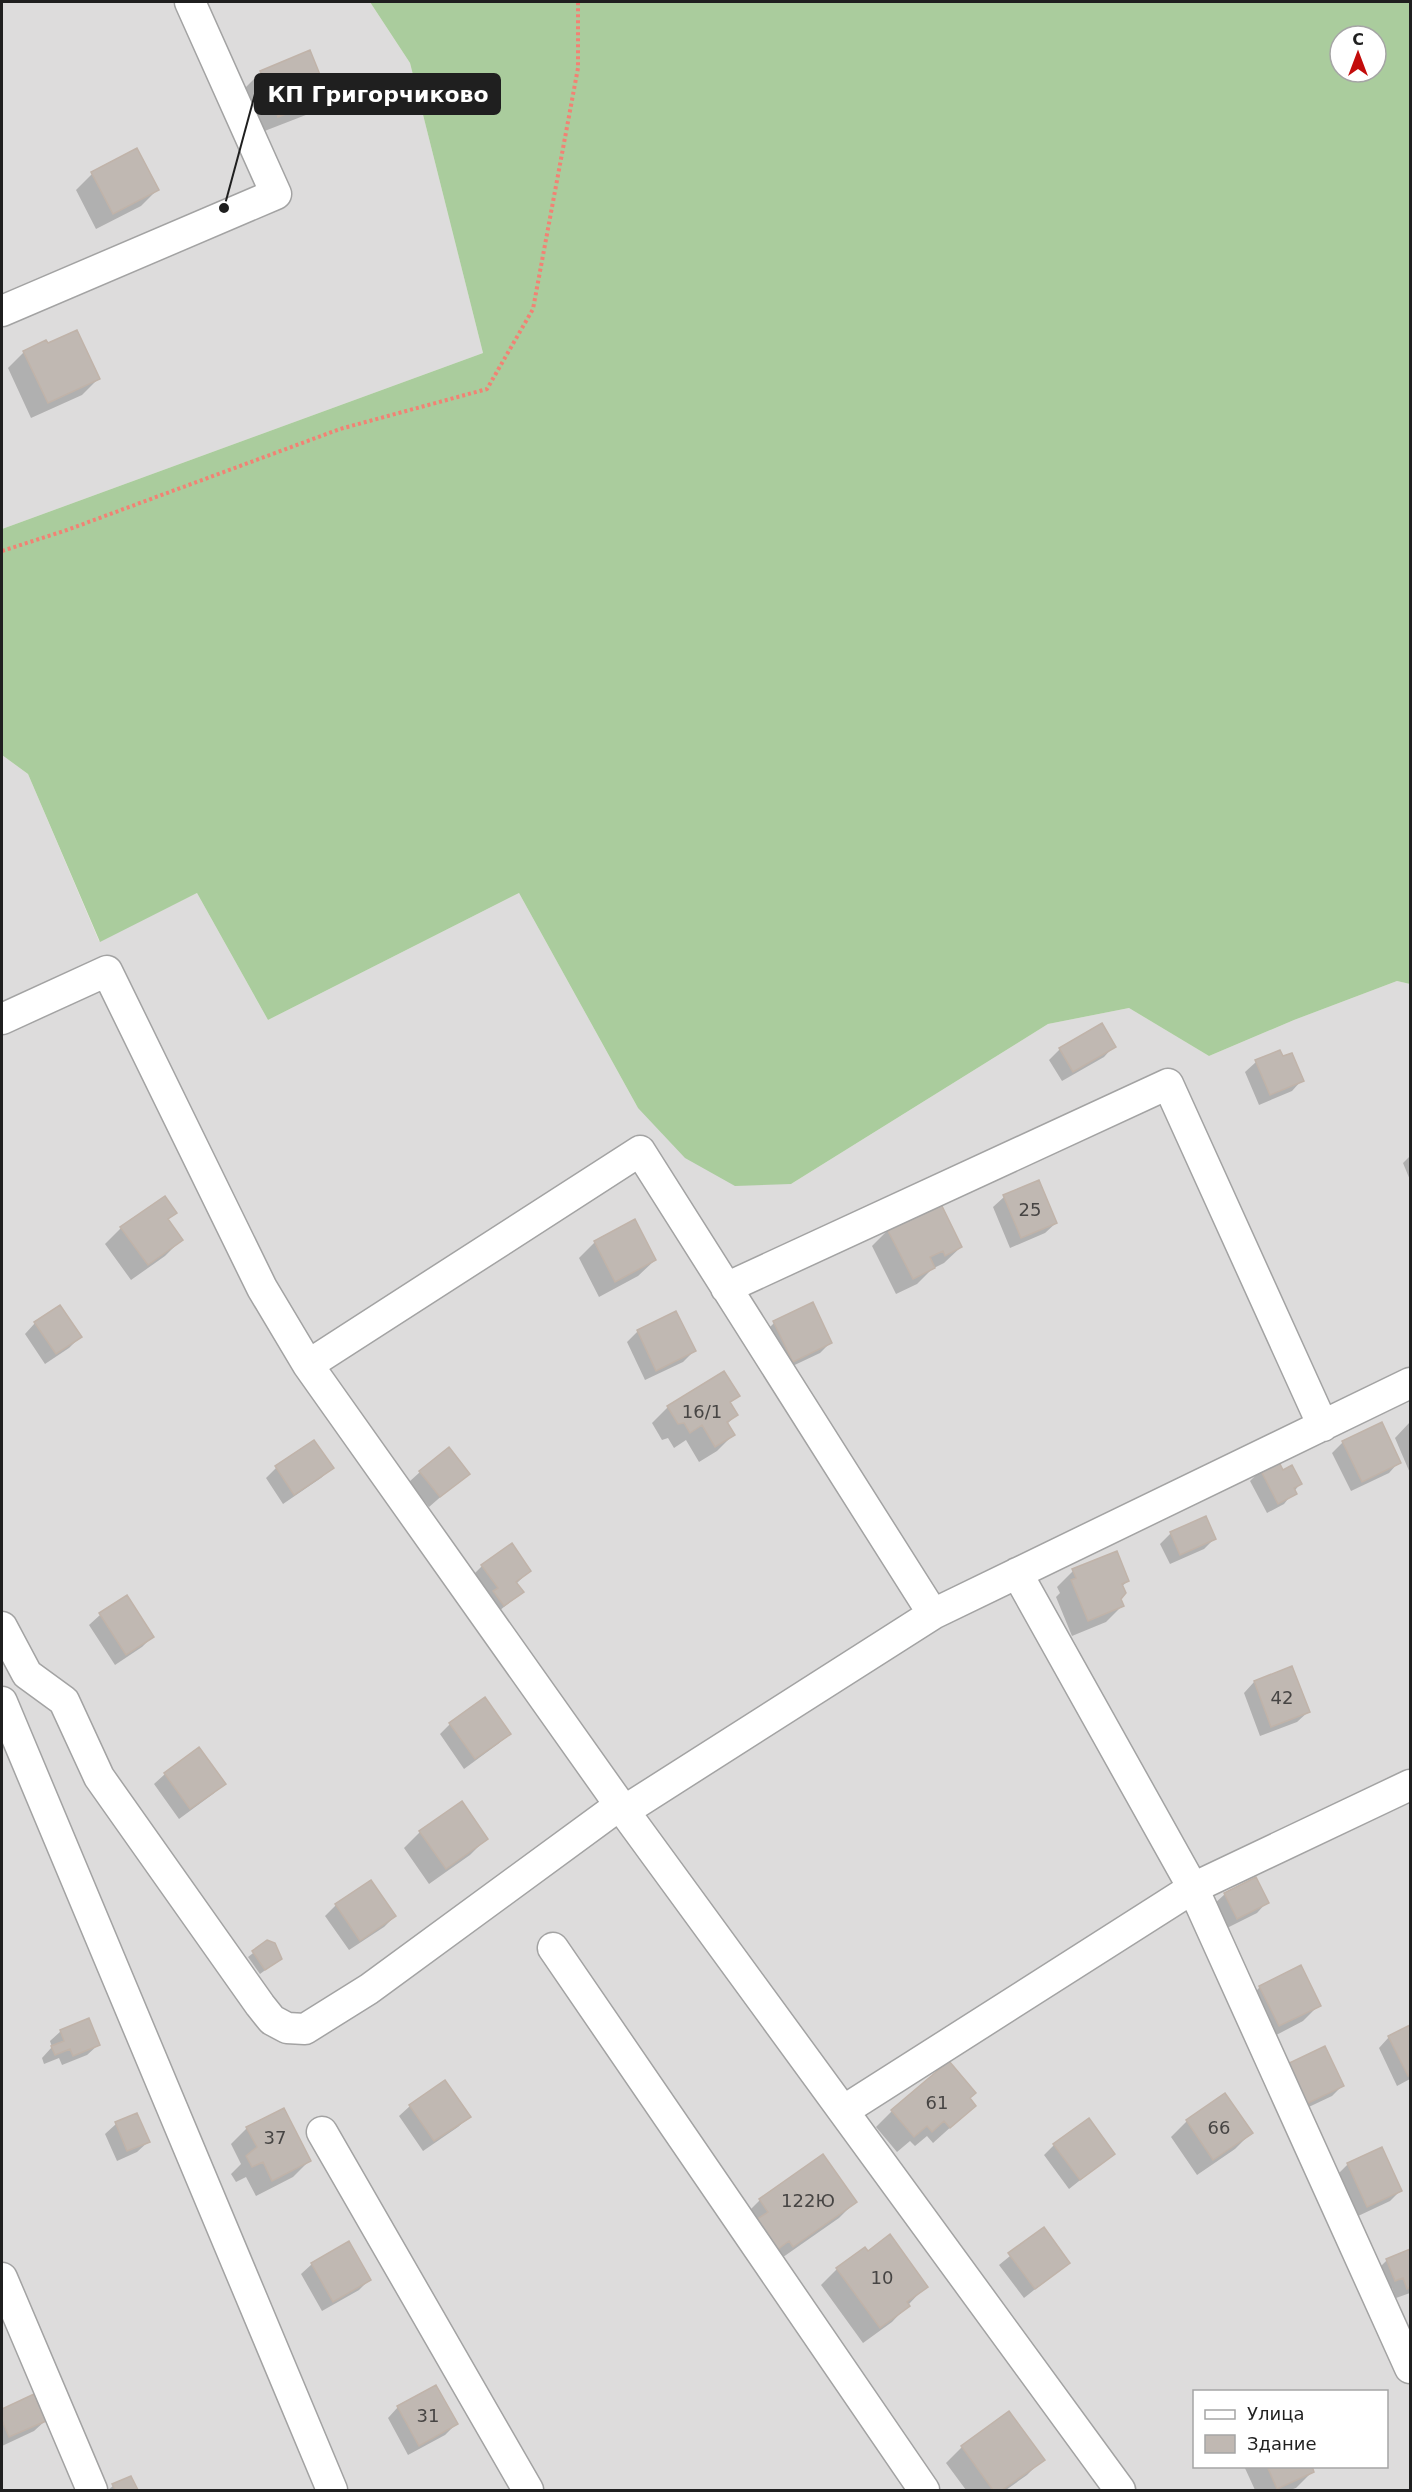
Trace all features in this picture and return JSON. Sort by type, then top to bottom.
[{"type":"lane","points":[[2,311],[276,194],[190,2]]},
{"type":"lane","points":[[2,1019],[107,971],[262,1288],[308,1365],[622,1808],[1120,2490]]},
{"type":"lane","points":[[726,1288],[1168,1084],[1323,1426]]},
{"type":"lane","points":[[308,1365],[640,1151],[933,1614]]},
{"type":"lane","points":[[2,1627],[27,1674],[64,1701],[99,1777],[260,2005],[272,2020],[287,2028],[305,2029],[369,1989],[622,1808],[933,1614],[1410,1383]]},
{"type":"lane","points":[[1017,1573],[1193,1888],[1410,2368]]},
{"type":"lane","points":[[2,1702],[332,2490]]},
{"type":"lane","points":[[843,2111],[1193,1888],[1410,1785]]},
{"type":"lane","points":[[553,1948],[924,2490]]},
{"type":"lane","points":[[322,2132],[528,2490]]},
{"type":"lane","points":[[2,2278],[92,2490]]},
{"type":"path","points":[[2,552],[340,429],[487,389],[533,309],[578,68],[578,2]]},
{"type":"shaded area","points":[[2,2],[370,2],[410,63],[483,353],[2,529]]},
{"type":"shaded area","points":[[2,755],[28,774],[99,941],[197,893],[268,1020],[519,893],[638,1108],[791,1184],[1048,1024],[1129,1008],[1209,1056],[1294,1020],[1397,981],[1410,984],[1410,2490],[2,2490]]},
{"type":"green space","points":[[370,2],[1410,2],[1410,984],[1397,981],[1294,1020],[1209,1056],[1129,1008],[1048,1024],[791,1184],[735,1186],[685,1158],[638,1108],[519,893],[268,1020],[197,893],[100,942],[28,774],[2,755],[2,529],[483,353],[410,63]]},
{"type":"building","points":[[310,50],[329,97],[278,117],[260,71]]},
{"type":"building","points":[[137,148],[159,190],[113,214],[91,172]]},
{"type":"building","points":[[77,330],[100,379],[48,403],[23,351],[46,340],[48,343]]},
{"type":"building","points":[[1102,1023],[1116,1047],[1073,1072],[1059,1048]]},
{"type":"building","points":[[1280,1050],[1283,1056],[1292,1053],[1304,1081],[1270,1095],[1255,1060]]},
{"type":"building","points":[[1039,1180],[1057,1223],[1021,1238],[1003,1195]]},
{"type":"building","points":[[165,1196],[177,1213],[168,1219],[183,1240],[148,1265],[120,1227]]},
{"type":"building","points":[[940,1202],[962,1247],[945,1256],[943,1251],[930,1257],[935,1268],[913,1279],[887,1229]]},
{"type":"building","points":[[635,1219],[656,1260],[615,1282],[594,1241]]},
{"type":"building","points":[[813,1302],[832,1343],[793,1362],[773,1321]]},
{"type":"building","points":[[60,1305],[82,1337],[56,1354],[34,1322]]},
{"type":"building","points":[[676,1311],[696,1351],[656,1371],[637,1330]]},
{"type":"building","points":[[724,1371],[740,1396],[730,1402],[738,1415],[727,1422],[735,1435],[715,1447],[702,1425],[690,1433],[684,1423],[678,1424],[667,1406]]},
{"type":"building","points":[[1382,1422],[1401,1463],[1362,1482],[1342,1441]]},
{"type":"building","points":[[314,1440],[334,1468],[294,1495],[275,1466]]},
{"type":"building","points":[[449,1447],[470,1474],[440,1497],[419,1471]]},
{"type":"building","points":[[1278,1460],[1283,1470],[1292,1465],[1302,1484],[1294,1488],[1297,1494],[1278,1504],[1260,1469]]},
{"type":"building","points":[[1206,1516],[1216,1539],[1180,1555],[1170,1532]]},
{"type":"building","points":[[512,1543],[531,1571],[516,1582],[524,1592],[504,1606],[493,1591],[498,1588],[481,1565]]},
{"type":"building","points":[[1117,1551],[1129,1581],[1122,1584],[1126,1593],[1121,1599],[1124,1606],[1088,1621],[1071,1580],[1076,1578],[1072,1569]]},
{"type":"building","points":[[127,1595],[154,1637],[126,1655],[99,1613]]},
{"type":"building","points":[[1292,1666],[1310,1712],[1271,1727],[1254,1681]]},
{"type":"building","points":[[485,1697],[511,1734],[475,1759],[449,1723]]},
{"type":"building","points":[[199,1747],[226,1784],[190,1809],[164,1773]]},
{"type":"building","points":[[462,1801],[488,1839],[446,1869],[419,1831]]},
{"type":"building","points":[[1256,1877],[1269,1903],[1237,1919],[1224,1893]]},
{"type":"building","points":[[371,1880],[396,1916],[360,1941],[335,1904]]},
{"type":"building","points":[[267,1940],[275,1943],[282,1959],[265,1970],[252,1951]]},
{"type":"building","points":[[1301,1965],[1321,2006],[1279,2026],[1259,1986]]},
{"type":"building","points":[[89,2018],[100,2045],[73,2056],[70,2049],[55,2055],[51,2046],[64,2041],[60,2030]]},
{"type":"building","points":[[1410,2025],[1410,2075],[1408,2076],[1388,2036]]},
{"type":"building","points":[[1325,2046],[1344,2086],[1304,2105],[1285,2065]]},
{"type":"building","points":[[949,2061],[976,2093],[970,2098],[976,2106],[950,2128],[944,2121],[932,2132],[927,2126],[914,2137],[891,2110]]},
{"type":"building","points":[[445,2080],[471,2117],[434,2141],[409,2105]]},
{"type":"building","points":[[1225,2093],[1253,2133],[1213,2160],[1186,2120]]},
{"type":"building","points":[[284,2108],[311,2161],[272,2181],[263,2162],[252,2167],[246,2156],[257,2147],[246,2127]]},
{"type":"building","points":[[137,2113],[150,2142],[127,2151],[115,2122]]},
{"type":"building","points":[[1089,2118],[1115,2154],[1080,2180],[1053,2144]]},
{"type":"building","points":[[1382,2147],[1402,2191],[1367,2207],[1347,2163]]},
{"type":"building","points":[[823,2154],[857,2202],[793,2247],[789,2241],[777,2250],[756,2220],[768,2212],[759,2199]]},
{"type":"building","points":[[1044,2227],[1070,2263],[1035,2289],[1008,2253]]},
{"type":"building","points":[[890,2234],[928,2287],[907,2302],[910,2306],[880,2328],[836,2268],[865,2247],[868,2251]]},
{"type":"building","points":[[349,2241],[371,2280],[333,2302],[311,2263]]},
{"type":"building","points":[[1410,2249],[1410,2287],[1407,2289],[1403,2278],[1395,2281],[1386,2259]]},
{"type":"building","points":[[436,2385],[458,2424],[419,2446],[397,2406]]},
{"type":"building","points":[[34,2394],[46,2421],[9,2437],[2,2420],[2,2409]]},
{"type":"building","points":[[1009,2411],[1045,2460],[1002,2490],[993,2490],[961,2446]]},
{"type":"building","points":[[1268,2468],[1313,2468],[1314,2472],[1277,2489]]},
{"type":"building","points":[[131,2476],[138,2490],[115,2490],[112,2484]]},
{"type":"place","name":"КП Григорчиково","points":[[224,208]]}]
